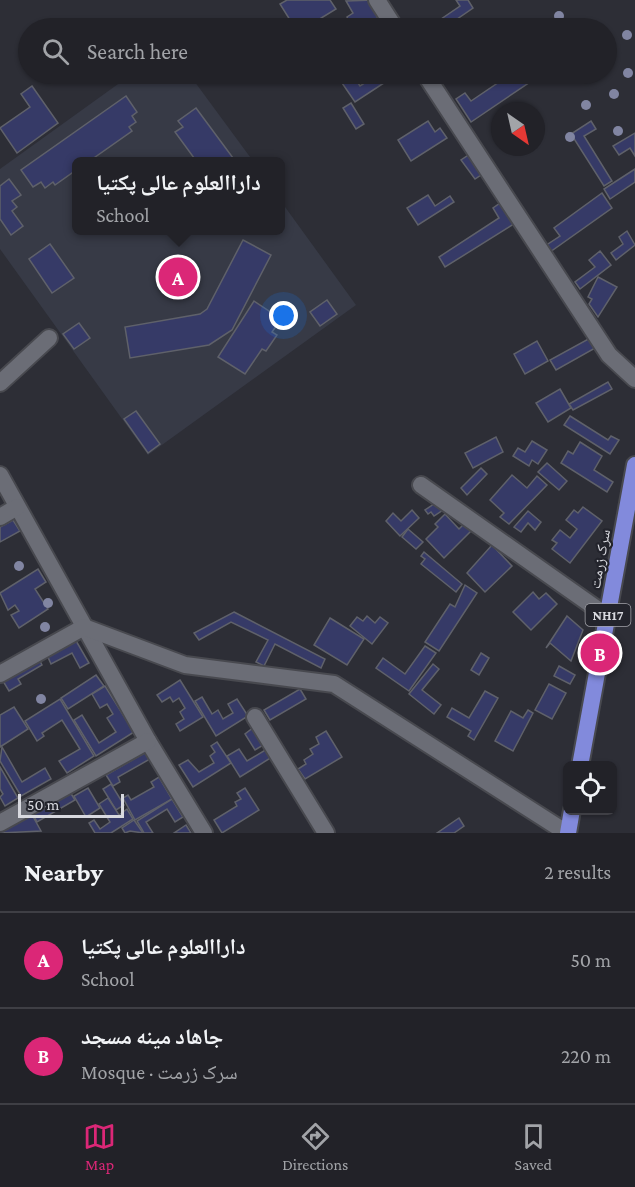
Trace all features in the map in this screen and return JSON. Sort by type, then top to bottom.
[{"type":"highway","name":"سرک زرمت","points":[[581,761],[635,465]]},
{"type":"highway","points":[[568,833],[571,815]]},
{"type":"street","points":[[377,0],[389,18]]},
{"type":"street","points":[[432,84],[609,355],[635,379]]},
{"type":"street","points":[[0,383],[50,338]]},
{"type":"street","points":[[0,475],[148,741],[204,833]]},
{"type":"street","points":[[421,486],[608,616]]},
{"type":"street","points":[[0,517],[17,507]]},
{"type":"street","points":[[0,674],[84,627],[185,665],[334,684],[568,833]]},
{"type":"street","points":[[255,717],[326,833]]},
{"type":"street","points":[[0,823],[148,741]]},
{"type":"shaded area","points":[[118,84],[196,84],[250,157],[72,157],[72,235],[285,235],[285,207],[356,305],[148,455],[0,249],[0,169]]},
{"type":"building","points":[[287,0],[330,0],[336,9],[321,18],[289,18],[280,4]]},
{"type":"building","points":[[374,0],[383,15],[377,18],[347,18],[353,13],[346,1]]},
{"type":"building","points":[[456,0],[468,0],[473,8],[458,18],[443,18],[460,6]]},
{"type":"building","points":[[343,84],[359,84],[360,86],[382,84],[355,102]]},
{"type":"building","points":[[496,84],[527,84],[501,102],[491,102],[491,108],[471,122],[456,99],[465,93],[471,101]]},
{"type":"building","points":[[32,86],[58,123],[17,153],[0,128],[30,107],[21,94]]},
{"type":"building","points":[[126,96],[137,112],[132,116],[136,122],[129,127],[132,131],[95,157],[72,157],[72,173],[55,185],[53,182],[45,188],[41,182],[33,187],[21,170]]},
{"type":"building","points":[[351,103],[364,124],[356,129],[343,108]]},
{"type":"building","points":[[196,108],[232,157],[193,157],[175,132],[183,127],[178,121]]},
{"type":"building","points":[[428,121],[435,132],[440,128],[447,138],[411,161],[398,140]]},
{"type":"building","points":[[591,121],[596,129],[584,136],[612,181],[604,186],[571,134]]},
{"type":"building","points":[[635,133],[635,156],[630,148],[619,155],[613,146]]},
{"type":"building","points":[[470,154],[484,173],[475,179],[461,160]]},
{"type":"building","points":[[635,169],[635,182],[610,199],[604,189]]},
{"type":"building","points":[[9,179],[21,195],[12,201],[17,207],[12,211],[23,226],[11,235],[0,219],[0,186]]},
{"type":"building","points":[[602,193],[612,208],[550,252],[545,246],[560,236],[554,228]]},
{"type":"building","points":[[428,195],[435,206],[450,196],[454,202],[418,225],[407,208]]},
{"type":"building","points":[[503,201],[517,222],[445,267],[439,257],[499,218],[493,208]]},
{"type":"building","points":[[627,231],[635,245],[616,260],[611,253],[623,244],[619,237]]},
{"type":"building","points":[[243,240],[271,255],[232,330],[209,345],[130,358],[125,327],[200,314],[207,309]]},
{"type":"building","points":[[50,244],[74,278],[52,293],[29,259]]},
{"type":"building","points":[[600,251],[611,265],[580,289],[575,282],[595,267],[589,260]]},
{"type":"building","points":[[598,277],[617,287],[598,317],[589,304],[592,299],[588,297]]},
{"type":"building","points":[[327,300],[337,314],[320,326],[310,312]]},
{"type":"building","points":[[254,301],[281,319],[272,332],[277,335],[266,351],[262,349],[245,374],[218,357]]},
{"type":"building","points":[[79,323],[90,338],[74,349],[63,334]]},
{"type":"building","points":[[592,337],[597,347],[556,370],[550,360]]},
{"type":"building","points":[[537,341],[548,361],[525,374],[514,354]]},
{"type":"building","points":[[608,382],[612,389],[573,410],[569,404]]},
{"type":"building","points":[[560,389],[571,408],[548,422],[536,403]]},
{"type":"building","points":[[136,411],[160,444],[148,453],[124,419]]},
{"type":"building","points":[[570,416],[608,440],[611,436],[619,440],[610,454],[564,425]]},
{"type":"building","points":[[496,437],[503,452],[473,468],[465,453]]},
{"type":"building","points":[[532,441],[547,450],[538,464],[532,460],[529,466],[513,456],[518,448],[525,452]]},
{"type":"building","points":[[580,442],[602,456],[594,470],[613,482],[607,492],[561,463],[568,451],[573,454]]},
{"type":"building","points":[[547,463],[567,481],[559,490],[538,472]]},
{"type":"building","points":[[481,468],[487,474],[467,495],[461,488]]},
{"type":"building","points":[[512,475],[527,488],[537,476],[547,485],[509,524],[500,517],[504,513],[490,500]]},
{"type":"building","points":[[437,502],[443,510],[434,516],[431,512],[428,514],[425,510]]},
{"type":"building","points":[[583,507],[602,521],[570,563],[552,549],[557,543],[552,540],[560,530],[570,538],[577,529],[566,520],[574,510],[578,513]]},
{"type":"building","points":[[412,510],[419,518],[400,536],[386,521],[393,513],[401,521]]},
{"type":"building","points":[[528,511],[541,522],[535,530],[528,523],[521,532],[514,527]]},
{"type":"building","points":[[445,514],[459,529],[464,524],[471,531],[444,558],[426,539],[438,527],[435,524]]},
{"type":"building","points":[[13,520],[20,531],[0,542],[0,527]]},
{"type":"building","points":[[408,529],[423,542],[416,549],[402,537]]},
{"type":"building","points":[[492,545],[512,566],[485,592],[467,573]]},
{"type":"building","points":[[424,552],[462,584],[456,592],[421,564],[425,559],[421,556]]},
{"type":"building","points":[[38,569],[46,582],[35,589],[48,609],[19,628],[11,615],[19,611],[15,605],[8,610],[0,593]]},
{"type":"building","points":[[465,585],[477,593],[439,651],[425,642],[450,604],[455,607]]},
{"type":"building","points":[[533,592],[539,599],[546,593],[557,604],[531,630],[513,612]]},
{"type":"building","points":[[234,612],[325,659],[321,668],[275,644],[264,666],[256,662],[268,640],[231,622],[199,640],[194,633]]},
{"type":"building","points":[[367,616],[375,623],[380,617],[388,623],[372,644],[350,626],[357,617],[363,621]]},
{"type":"building","points":[[567,616],[583,630],[571,661],[550,643],[546,648]]},
{"type":"building","points":[[330,618],[364,639],[347,665],[314,645]]},
{"type":"building","points":[[75,639],[89,663],[80,668],[72,653],[51,664],[47,655]]},
{"type":"building","points":[[425,646],[436,653],[409,691],[376,668],[383,658],[405,674]]},
{"type":"building","points":[[481,653],[489,658],[479,675],[471,670]]},
{"type":"building","points":[[39,659],[42,665],[18,679],[21,684],[9,691],[3,681]]},
{"type":"building","points":[[433,664],[439,669],[422,690],[441,705],[434,714],[409,694]]},
{"type":"building","points":[[559,666],[575,675],[570,684],[554,676]]},
{"type":"building","points":[[96,675],[104,686],[68,709],[61,698]]},
{"type":"building","points":[[180,680],[203,717],[180,731],[176,724],[184,719],[180,712],[185,708],[179,698],[173,702],[170,697],[162,702],[157,695]]},
{"type":"building","points":[[549,684],[566,693],[552,719],[535,710]]},
{"type":"building","points":[[105,686],[134,732],[96,756],[74,720],[82,715],[99,743],[116,732],[107,718],[113,714],[107,704],[100,708],[92,694]]},
{"type":"building","points":[[300,689],[306,699],[270,720],[264,710]]},
{"type":"building","points":[[485,691],[498,698],[474,740],[468,736],[471,731],[447,717],[452,708],[469,718]]},
{"type":"building","points":[[202,697],[212,714],[218,710],[223,719],[233,713],[228,704],[237,699],[248,716],[216,736],[195,701]]},
{"type":"building","points":[[60,699],[94,756],[67,773],[59,761],[80,749],[62,720],[42,733],[44,736],[37,741],[25,721]]},
{"type":"building","points":[[14,707],[28,729],[0,747],[0,715]]},
{"type":"building","points":[[528,710],[533,713],[513,751],[495,741],[511,711],[523,718]]},
{"type":"building","points":[[254,727],[265,744],[255,750],[245,734]]},
{"type":"building","points":[[326,731],[342,757],[305,779],[298,769],[306,764],[304,760],[313,754],[310,749],[319,744],[316,737]]},
{"type":"building","points":[[217,742],[231,763],[193,787],[179,765],[188,760],[199,772],[214,763],[210,756],[215,752],[211,746]]},
{"type":"building","points":[[2,747],[22,782],[45,768],[51,779],[21,796],[0,761]]},
{"type":"building","points":[[239,749],[247,761],[267,749],[272,757],[240,777],[227,756]]},
{"type":"building","points":[[146,752],[150,759],[118,777],[120,782],[113,786],[106,775]]},
{"type":"building","points":[[0,767],[18,798],[5,806],[0,797],[3,794],[0,789]]},
{"type":"building","points":[[159,777],[172,799],[135,820],[123,798],[128,795],[131,800],[154,787],[151,782]]},
{"type":"building","points":[[111,784],[124,805],[116,810],[103,789]]},
{"type":"building","points":[[88,788],[100,808],[86,817],[74,796]]},
{"type":"building","points":[[245,788],[259,810],[222,833],[214,820],[237,806],[235,802],[241,799],[237,793]]},
{"type":"building","points":[[70,792],[75,800],[37,822],[33,814]]},
{"type":"building","points":[[108,798],[119,815],[127,809],[133,819],[111,833],[95,833],[89,823],[94,820],[100,829],[110,822],[99,804]]},
{"type":"building","points":[[172,799],[183,817],[175,822],[167,809],[146,822],[153,833],[144,833],[137,821]]},
{"type":"building","points":[[31,813],[41,831],[0,833],[0,831]]},
{"type":"building","points":[[459,818],[464,826],[454,833],[437,833]]},
{"type":"building","points":[[134,820],[143,833],[130,831],[125,833],[122,828]]},
{"type":"building","points":[[186,825],[191,833],[174,833]]},
{"type":"place","name":"داراالعلوم عالی پکتیا","points":[[178,277]]},
{"type":"place","name":"جاهاد مینه مسجد","points":[[600,653]]}]
